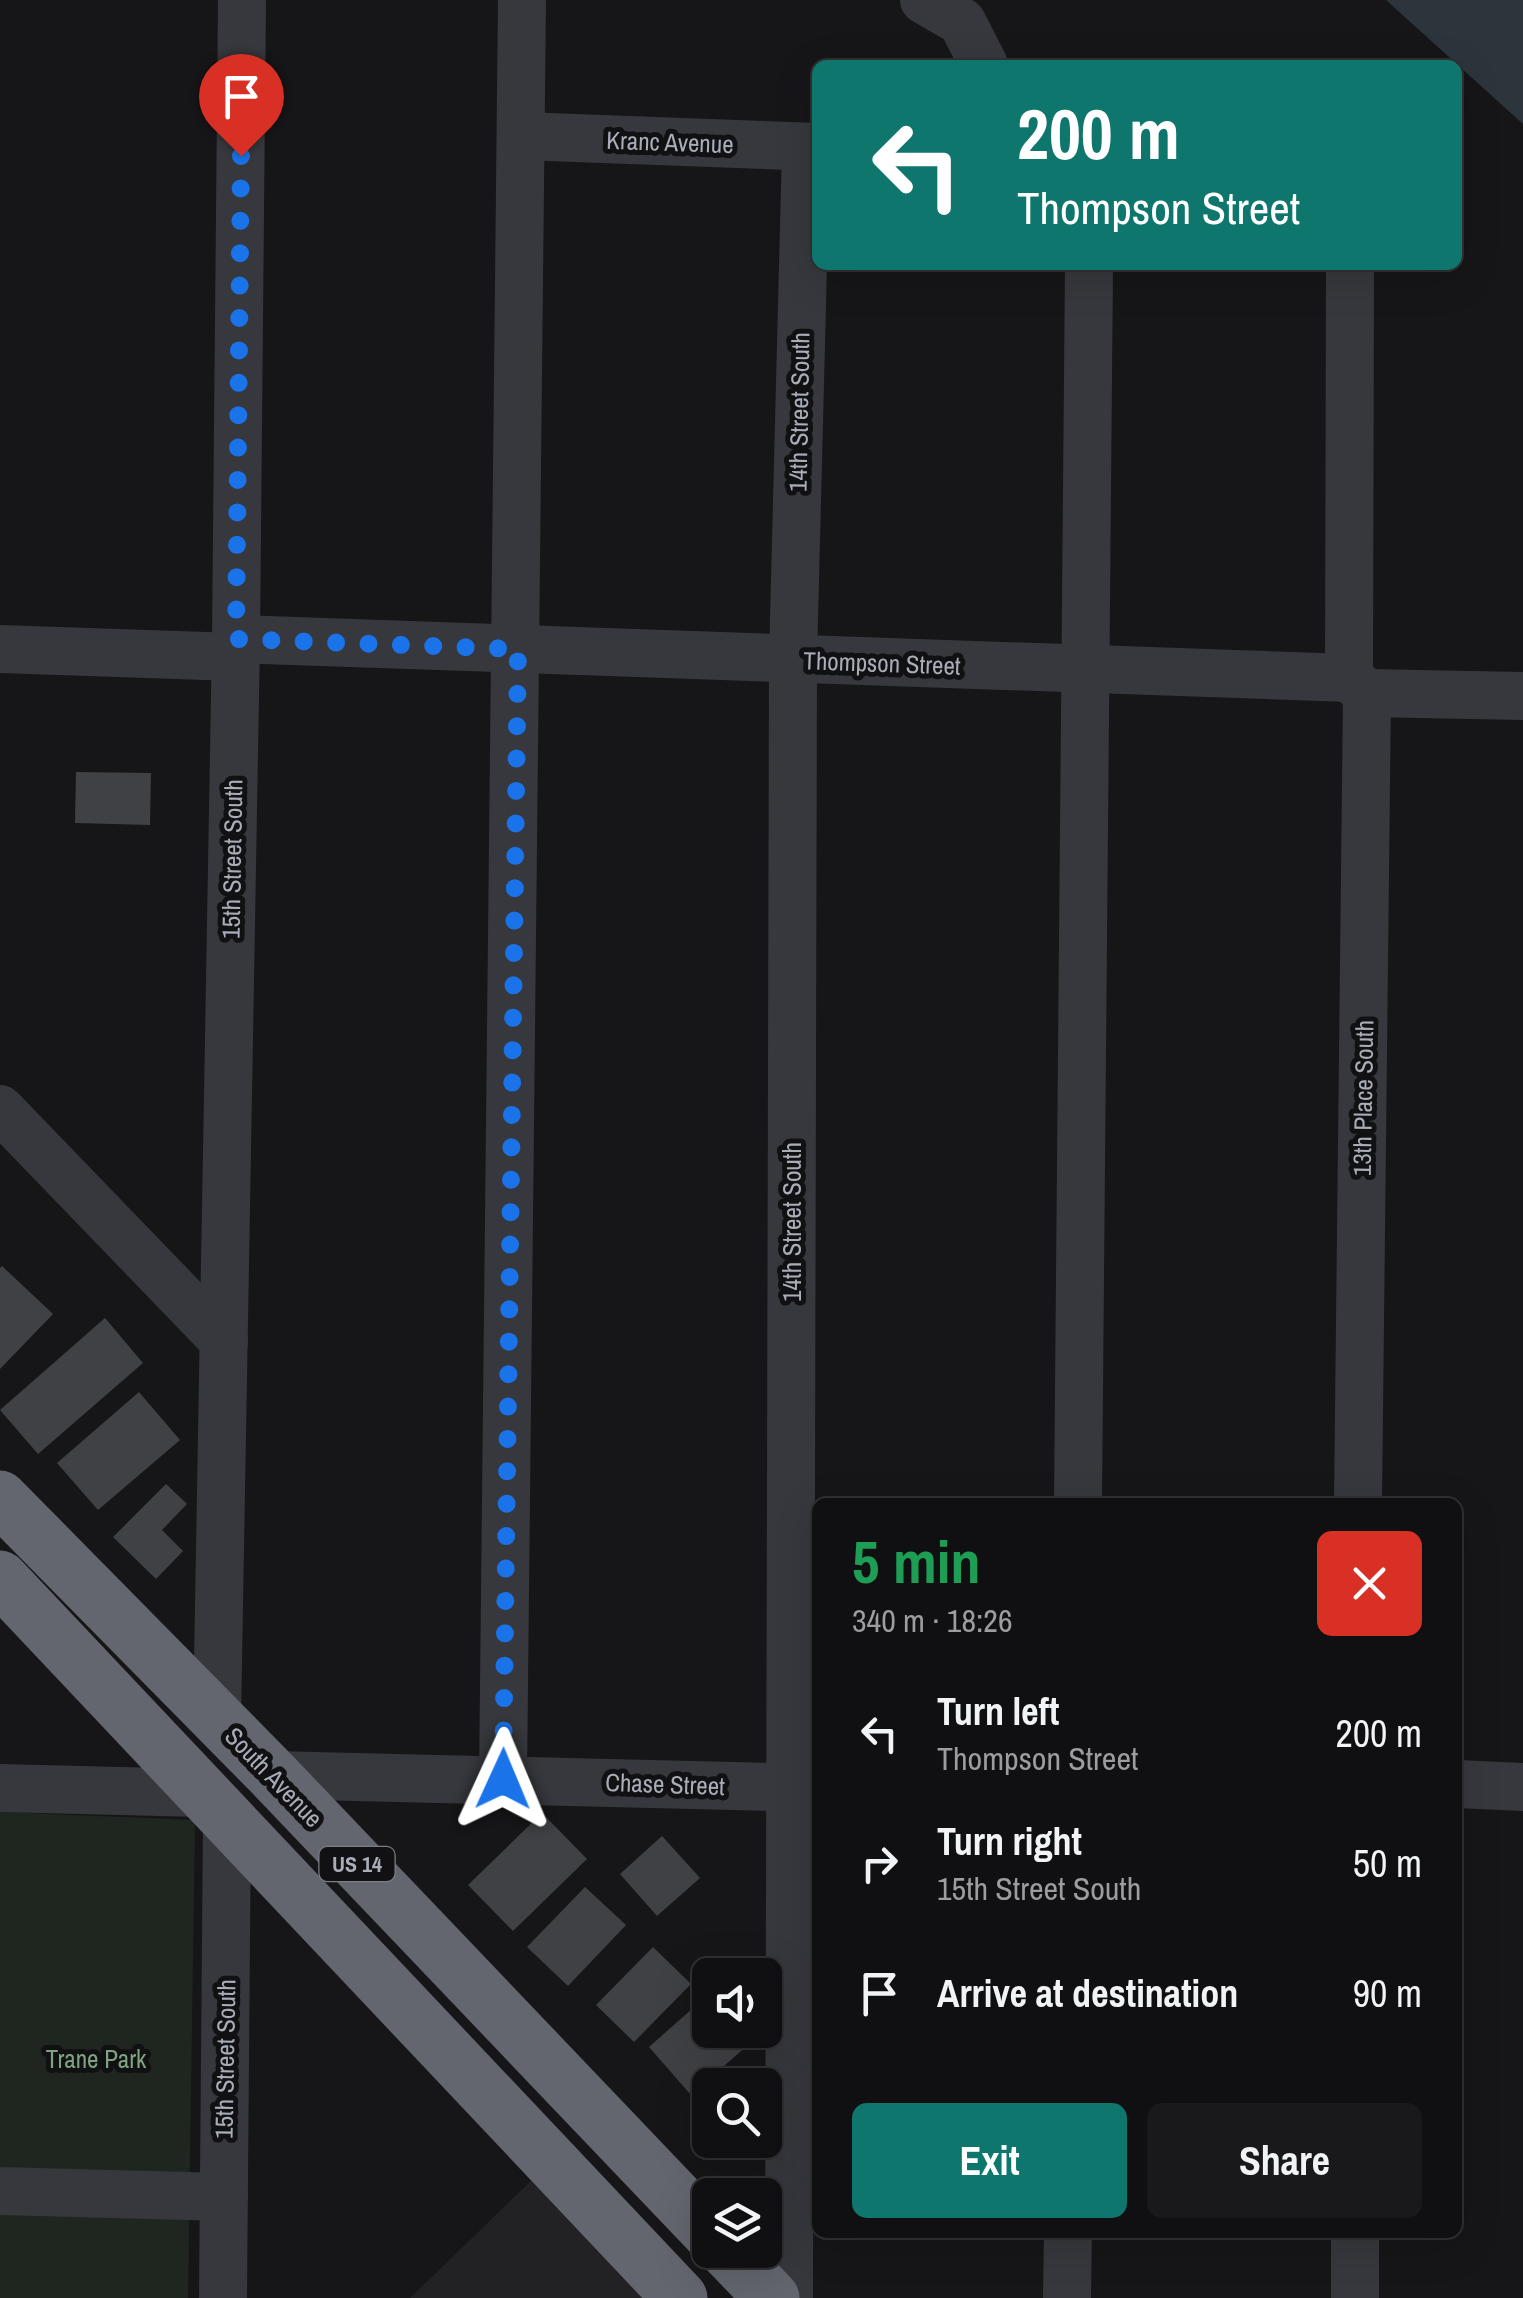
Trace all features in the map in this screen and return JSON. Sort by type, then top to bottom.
[{"type":"highway","name":"South Avenue","points":[[0,1498],[273,1775],[692,2215]]},
{"type":"highway","name":"US 14","points":[[0,1578],[680,2298]]},
{"type":"highway","points":[[743,2268],[772,2298]]},
{"type":"street","name":"15th Street South","points":[[217,1719],[236,648],[242,0]]},
{"type":"street","points":[[503,1779],[522,0]]},
{"type":"street","points":[[924,0],[962,22],[981,60]]},
{"type":"street","name":"Kranc Avenue","points":[[522,136],[812,147]]},
{"type":"street","name":"14th Street South","points":[[789,2298],[804,1788],[793,660],[812,147]]},
{"type":"street","points":[[1078,1498],[1089,270]]},
{"type":"street","name":"13th Place South","points":[[1350,270],[1358,685],[1358,1498]]},
{"type":"street","name":"Thompson Street","points":[[0,649],[518,649],[1084,670],[1523,696]]},
{"type":"street","points":[[0,1109],[224,1341]]},
{"type":"street","name":"Chase Street","points":[[273,1775],[804,1788]]},
{"type":"street","points":[[1462,1784],[1523,1787]]},
{"type":"street","points":[[0,1788],[214,1806]]},
{"type":"street","name":"15th Street South","points":[[214,1806],[223,2298]]},
{"type":"street","points":[[0,2191],[224,2197]]},
{"type":"street","points":[[1067,2298],[1068,2238]]},
{"type":"street","points":[[1355,2238],[1356,2298]]},
{"type":"shaded area","points":[[1386,0],[1523,0],[1523,124],[1462,69],[1462,60],[1452,60]]},
{"type":"shaded area","points":[[536,2176],[653,2298],[410,2298]]},
{"type":"green space","name":"Trane Park","points":[[0,1812],[195,1820],[188,2298],[0,2298]]},
{"type":"building","points":[[76,772],[151,773],[150,825],[75,823]]},
{"type":"building","points":[[0,1268],[53,1314],[0,1369]]},
{"type":"building","points":[[105,1318],[143,1363],[38,1454],[0,1410]]},
{"type":"building","points":[[139,1392],[180,1440],[98,1510],[57,1463]]},
{"type":"building","points":[[166,1484],[187,1504],[162,1530],[183,1551],[156,1579],[113,1537]]},
{"type":"building","points":[[542,1813],[587,1859],[513,1931],[468,1885]]},
{"type":"building","points":[[662,1836],[700,1878],[657,1916],[620,1874]]},
{"type":"building","points":[[585,1887],[626,1925],[568,1986],[527,1947]]},
{"type":"building","points":[[653,1947],[691,1984],[634,2042],[596,2005]]},
{"type":"building","points":[[692,2009],[692,2048],[745,2048],[722,2068],[692,2068],[691,2095],[649,2047]]},
{"type":"route","points":[[241,156],[236,639],[518,649],[503,1779]]}]
